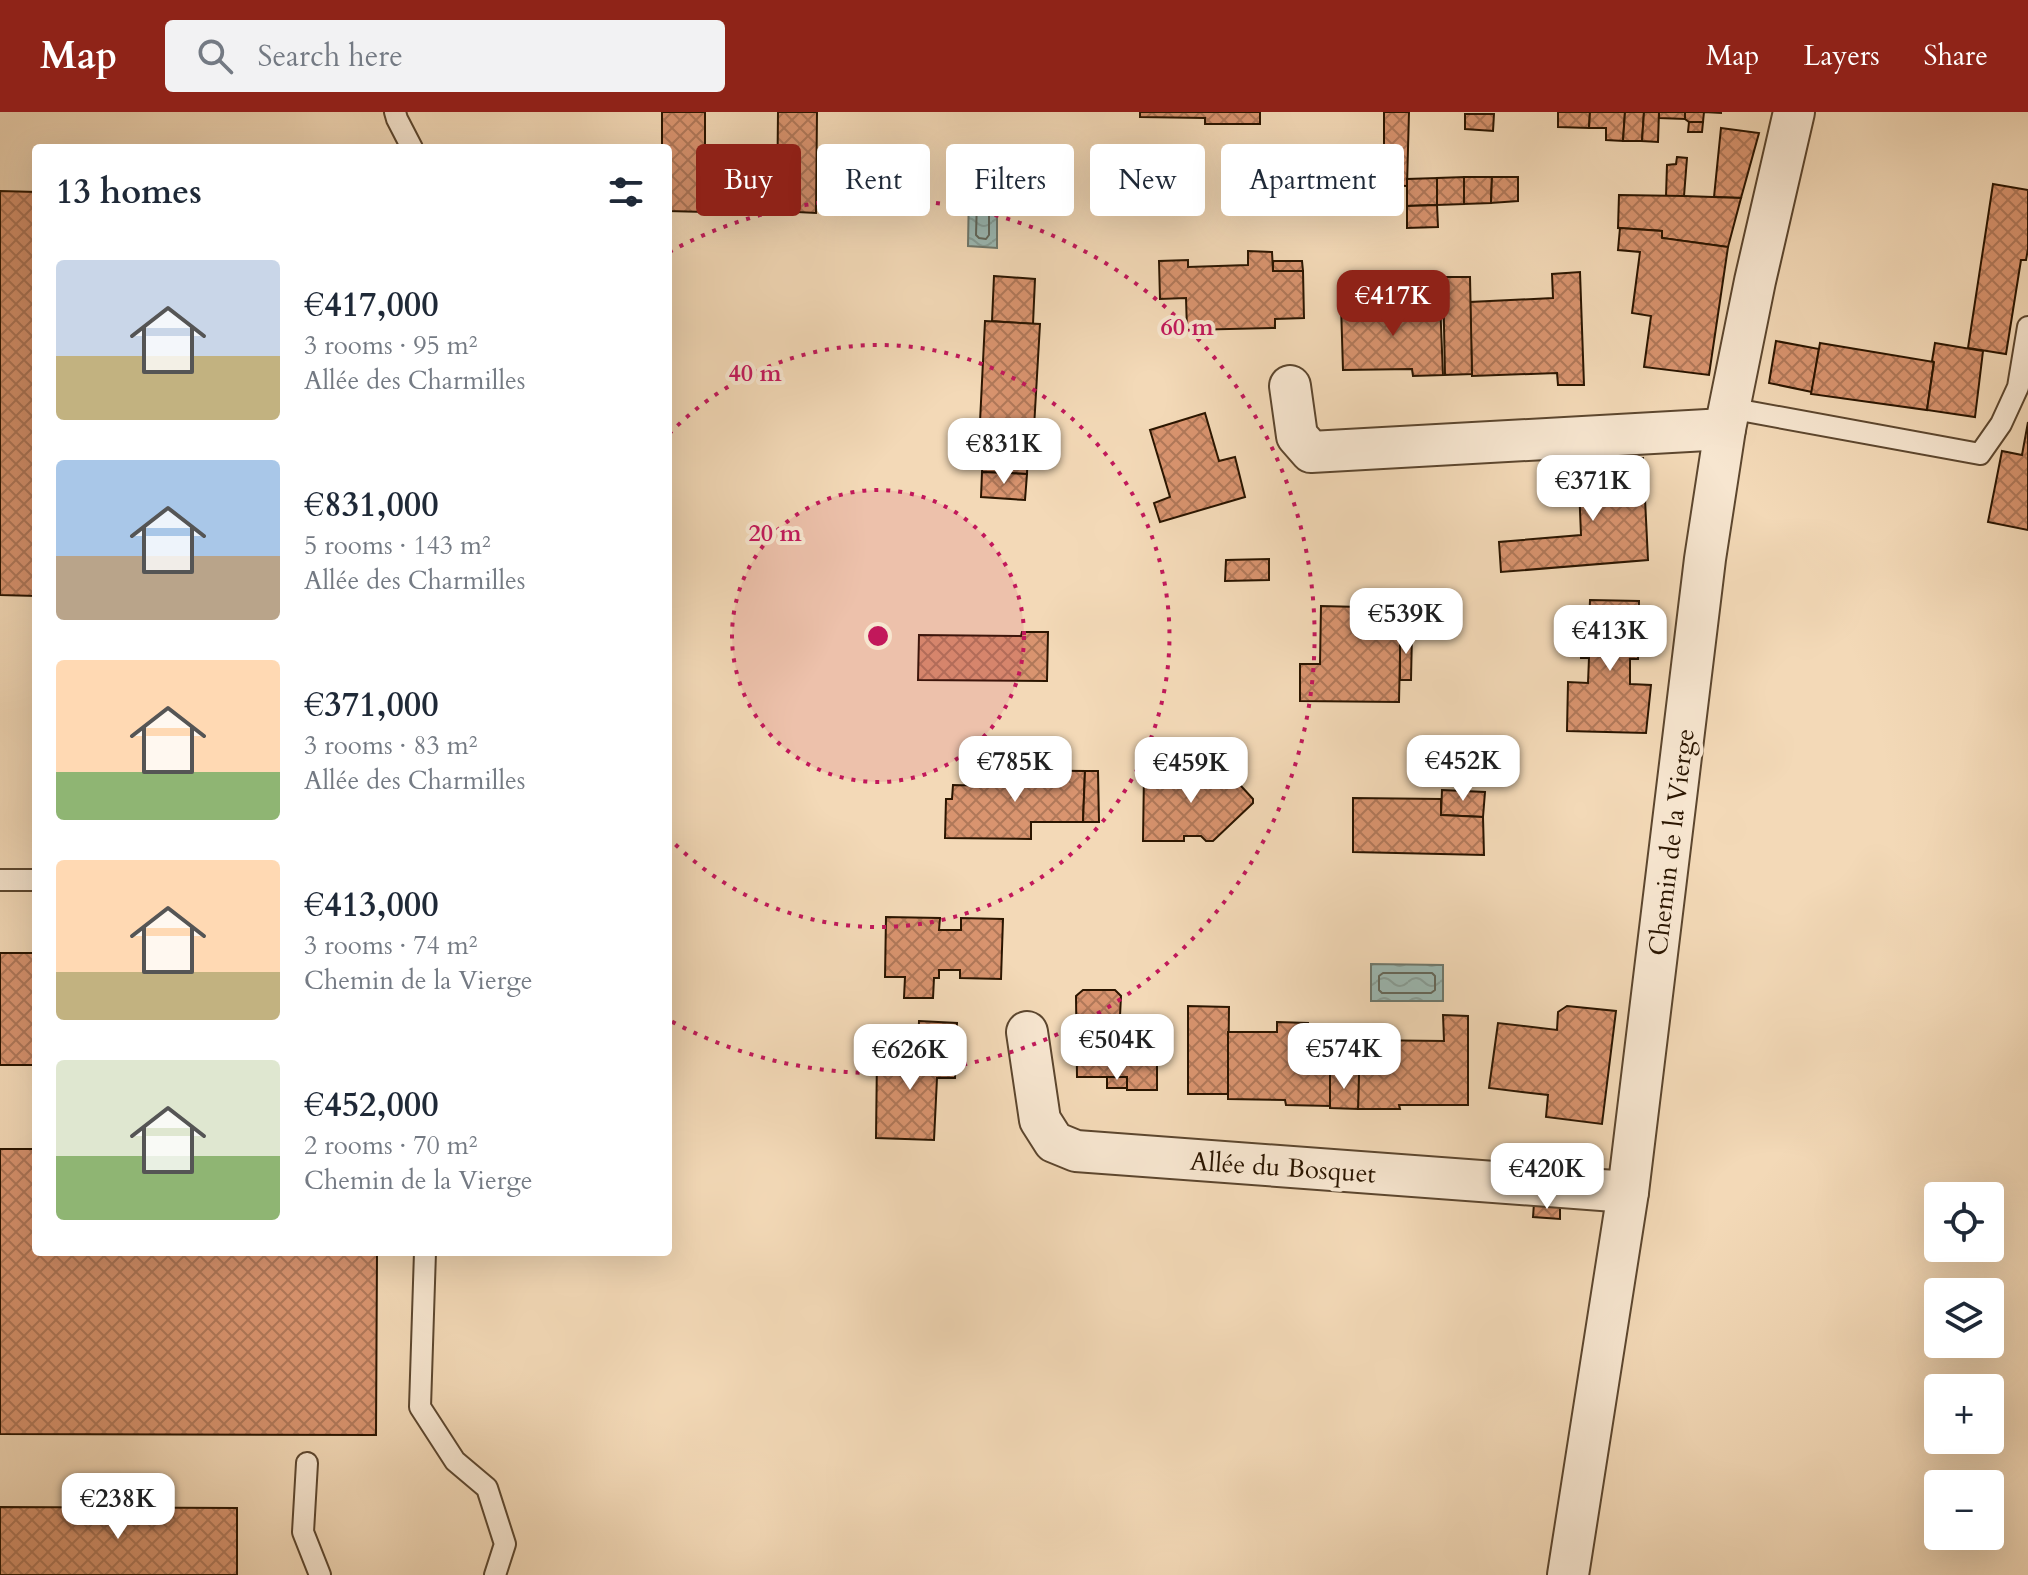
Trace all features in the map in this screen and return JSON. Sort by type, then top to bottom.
[{"type":"street","name":"Chemin de la Vierge","points":[[1568,1575],[1628,1192],[1705,559],[1727,418],[1794,112]]},
{"type":"street","points":[[1290,386],[1297,436],[1311,452],[1727,418]]},
{"type":"street","name":"Allée du Bosquet","points":[[1027,1032],[1040,1120],[1054,1142],[1076,1151],[1628,1192]]},
{"type":"lane","points":[[395,112],[410,144]]},
{"type":"lane","points":[[1727,418],[1980,454],[2001,424],[2018,387],[2028,327]]},
{"type":"lane","points":[[0,880],[32,880]]},
{"type":"lane","points":[[425,1256],[420,1407],[455,1461],[487,1488],[505,1544],[495,1575]]},
{"type":"lane","points":[[307,1463],[303,1532],[320,1575]]},
{"type":"water","points":[[969,216],[997,216],[997,248],[968,246]]},
{"type":"water","points":[[1371,964],[1443,965],[1443,1001],[1371,1001]]},
{"type":"building","points":[[662,112],[705,112],[705,144],[696,144],[696,212],[672,211],[672,144],[662,144]]},
{"type":"building","points":[[778,112],[817,112],[816,213],[801,212],[801,144],[778,144]]},
{"type":"building","points":[[1140,112],[1260,112],[1260,124],[1205,124],[1205,118],[1140,117]]},
{"type":"building","points":[[1384,112],[1409,112],[1407,186],[1404,186],[1404,144],[1384,144]]},
{"type":"building","points":[[1558,112],[1590,112],[1589,128],[1558,127]]},
{"type":"building","points":[[1590,112],[1625,112],[1623,141],[1606,140],[1606,128],[1589,128]]},
{"type":"building","points":[[1625,112],[1644,112],[1642,141],[1623,141]]},
{"type":"building","points":[[1644,112],[1659,112],[1658,142],[1642,141]]},
{"type":"building","points":[[1659,112],[1685,112],[1685,119],[1659,118]]},
{"type":"building","points":[[1685,112],[1704,112],[1703,122],[1689,122],[1685,119]]},
{"type":"building","points":[[1465,114],[1494,114],[1493,131],[1465,129]]},
{"type":"building","points":[[1689,122],[1703,122],[1702,132],[1688,132]]},
{"type":"building","points":[[1721,128],[1759,133],[1741,198],[1714,197]]},
{"type":"building","points":[[1677,157],[1687,158],[1684,196],[1666,196],[1667,165],[1676,164]]},
{"type":"building","points":[[1464,177],[1492,177],[1491,203],[1464,204]]},
{"type":"building","points":[[1464,177],[1464,204],[1437,205],[1437,178]]},
{"type":"building","points":[[1492,177],[1518,177],[1518,201],[1491,203]]},
{"type":"building","points":[[1437,178],[1437,205],[1407,206],[1407,179]]},
{"type":"building","points":[[1993,184],[2028,190],[2028,249],[2026,260],[2021,260],[2006,354],[1968,348]]},
{"type":"building","points":[[0,191],[32,192],[32,596],[0,595]]},
{"type":"building","points":[[1619,195],[1741,198],[1728,247],[1662,238],[1662,231],[1618,228]]},
{"type":"building","points":[[1437,205],[1438,227],[1407,228],[1407,206]]},
{"type":"building","points":[[1620,228],[1662,231],[1662,238],[1728,247],[1709,375],[1644,367],[1651,316],[1632,313],[1640,252],[1618,250]]},
{"type":"building","points":[[1248,251],[1272,252],[1273,271],[1303,271],[1304,318],[1275,319],[1275,328],[1187,330],[1186,298],[1160,299],[1159,261],[1188,260],[1188,267],[1248,265]]},
{"type":"building","points":[[1273,261],[1302,261],[1303,271],[1273,271]]},
{"type":"building","points":[[1580,272],[1584,385],[1558,385],[1557,373],[1472,376],[1470,302],[1553,298],[1552,274]]},
{"type":"building","points":[[994,276],[1035,279],[1033,324],[992,321]]},
{"type":"building","points":[[1443,277],[1470,277],[1472,374],[1445,375]]},
{"type":"building","points":[[1440,302],[1443,375],[1413,376],[1412,369],[1343,370],[1341,305]]},
{"type":"building","points":[[985,321],[1040,324],[1033,445],[979,442]]},
{"type":"building","points":[[1776,341],[1819,349],[1812,392],[1769,383]]},
{"type":"building","points":[[1820,343],[1934,362],[1927,410],[1811,394]]},
{"type":"building","points":[[1935,343],[1983,351],[1975,417],[1927,410]]},
{"type":"building","points":[[1205,413],[1219,461],[1235,457],[1245,497],[1160,522],[1154,503],[1170,497],[1150,430]]},
{"type":"building","points":[[2028,422],[2028,530],[1988,522],[2002,451],[2022,455]]},
{"type":"building","points":[[984,442],[1028,445],[1027,474],[982,472]]},
{"type":"building","points":[[1643,458],[1648,560],[1501,572],[1499,542],[1581,535],[1578,462]]},
{"type":"building","points":[[982,472],[1027,474],[1025,500],[981,497]]},
{"type":"building","points":[[1269,559],[1269,580],[1225,581],[1226,560]]},
{"type":"building","points":[[1590,600],[1639,601],[1638,659],[1630,659],[1630,684],[1651,685],[1646,733],[1567,731],[1568,682],[1588,683],[1589,658],[1581,658],[1582,625],[1589,625]]},
{"type":"building","points":[[1321,606],[1401,608],[1399,702],[1300,701],[1300,664],[1320,664]]},
{"type":"building","points":[[1022,632],[1048,632],[1047,681],[918,680],[919,635],[1021,636]]},
{"type":"building","points":[[1400,633],[1412,633],[1411,680],[1400,680]]},
{"type":"building","points":[[994,770],[1085,771],[1083,822],[1031,822],[1031,839],[945,838],[946,799],[952,799],[953,785],[994,786]]},
{"type":"building","points":[[1085,771],[1098,771],[1099,822],[1083,822]]},
{"type":"building","points":[[1144,773],[1230,774],[1253,799],[1253,803],[1213,841],[1206,841],[1201,836],[1184,836],[1184,841],[1143,841]]},
{"type":"building","points":[[1442,790],[1485,792],[1483,817],[1441,815]]},
{"type":"building","points":[[1353,798],[1441,799],[1441,815],[1483,817],[1484,855],[1353,852]]},
{"type":"building","points":[[886,917],[940,918],[939,930],[961,930],[961,918],[1003,919],[1001,979],[960,978],[960,970],[939,970],[939,978],[934,978],[933,998],[904,998],[905,977],[885,977]]},
{"type":"building","points":[[0,953],[32,953],[32,1065],[0,1065]]},
{"type":"building","points":[[1083,990],[1115,990],[1121,996],[1120,1016],[1157,1015],[1157,1090],[1127,1090],[1127,1077],[1077,1077],[1076,996]]},
{"type":"building","points":[[1188,1006],[1229,1007],[1228,1094],[1188,1094]]},
{"type":"building","points":[[1567,1006],[1616,1011],[1602,1124],[1546,1117],[1548,1095],[1489,1088],[1498,1023],[1557,1030],[1558,1012]]},
{"type":"building","points":[[1443,1015],[1468,1016],[1468,1105],[1399,1105],[1400,1109],[1358,1109],[1359,1040],[1444,1041]]},
{"type":"building","points":[[919,1021],[957,1023],[956,1051],[918,1050]]},
{"type":"building","points":[[1277,1022],[1308,1023],[1309,1034],[1330,1034],[1330,1106],[1286,1105],[1285,1100],[1228,1099],[1228,1032],[1277,1032]]},
{"type":"building","points":[[885,1049],[956,1051],[955,1078],[937,1078],[934,1140],[876,1138],[877,1056]]},
{"type":"building","points":[[1330,1074],[1359,1074],[1358,1109],[1330,1108]]},
{"type":"building","points":[[1107,1077],[1127,1077],[1127,1088],[1107,1088]]},
{"type":"building","points":[[0,1149],[32,1149],[32,1256],[377,1256],[376,1435],[0,1434]]},
{"type":"building","points":[[1534,1203],[1560,1205],[1560,1219],[1533,1217]]},
{"type":"building","points":[[0,1507],[237,1508],[237,1575],[0,1575]]}]
